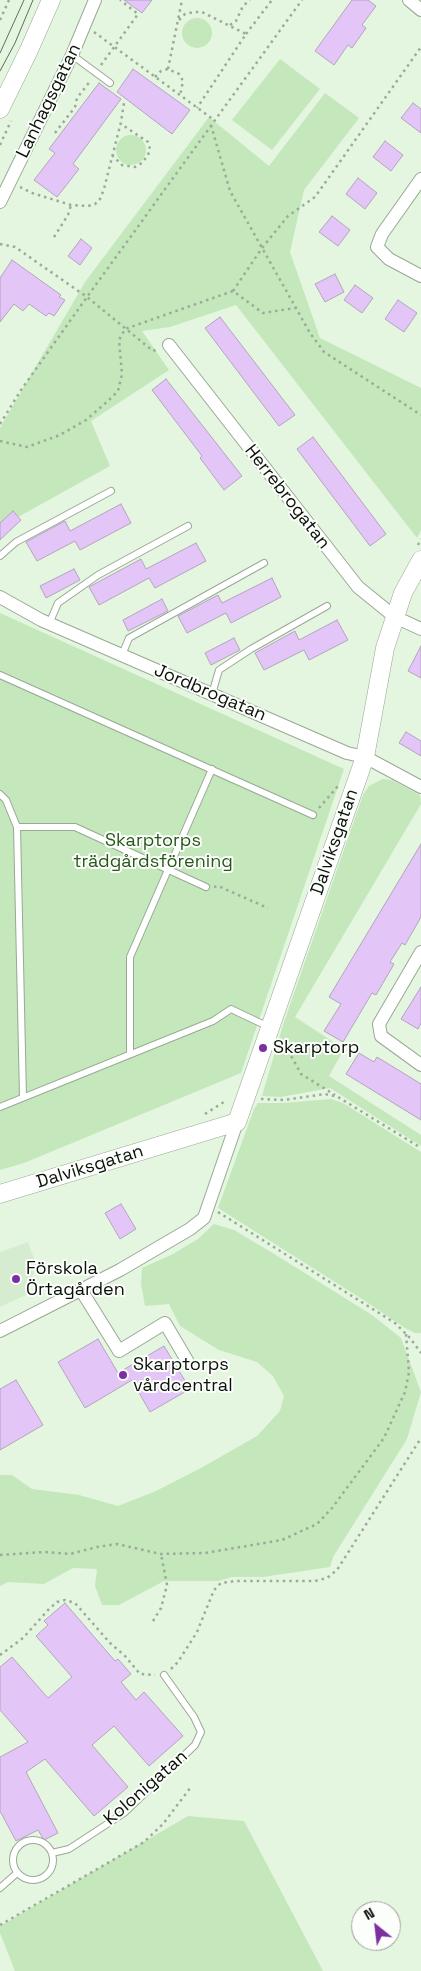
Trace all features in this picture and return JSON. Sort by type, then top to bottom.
[{"type":"street","points":[[0,109],[51,0]]},
{"type":"street","name":"Lanhagsgatan","points":[[0,202],[72,54],[95,0]]},
{"type":"street","points":[[409,0],[421,10]]},
{"type":"street","points":[[421,179],[382,234],[377,247],[389,259],[421,276]]},
{"type":"street","name":"Herrebrogatan","points":[[169,346],[358,587],[395,616],[421,629]]},
{"type":"street","name":"Dalviksgatan","points":[[0,1331],[120,1270],[190,1230],[204,1218],[365,757],[386,648],[403,593],[419,554]]},
{"type":"street","name":"Jordbrogatan","points":[[0,597],[49,624],[347,753],[365,757],[421,786]]},
{"type":"street","points":[[421,952],[379,1024],[381,1036],[421,1065]]},
{"type":"street","name":"Dalviksgatan","points":[[0,1194],[237,1122]]},
{"type":"street","points":[[81,1290],[119,1351],[165,1323],[188,1362]]},
{"type":"lane","points":[[72,54],[110,83]]},
{"type":"lane","points":[[0,556],[16,542],[111,491]]},
{"type":"lane","points":[[49,624],[58,603],[98,575],[188,526]]},
{"type":"lane","points":[[122,655],[130,638],[264,563]]},
{"type":"lane","points":[[212,694],[219,670],[251,649],[327,606]]},
{"type":"lane","points":[[0,675],[313,814]]},
{"type":"lane","points":[[130,1054],[130,957],[212,769]]},
{"type":"lane","points":[[0,794],[6,800],[17,827],[23,1098]]},
{"type":"lane","points":[[17,827],[75,827],[206,887]]},
{"type":"lane","points":[[0,1107],[213,1021],[231,1009],[270,1028]]},
{"type":"lane","name":"Kolonigatan","points":[[52,1853],[70,1849],[124,1812],[195,1745],[201,1732],[194,1717],[164,1675]]},
{"type":"lane","points":[[32,1840],[40,1842],[48,1847],[52,1853],[54,1860],[52,1868],[44,1877],[31,1880],[17,1873],[13,1856],[23,1843],[32,1840]]},
{"type":"lane","points":[[0,1888],[17,1873]]},
{"type":"path","points":[[0,20],[9,0]]},
{"type":"path","points":[[120,0],[138,14]]},
{"type":"path","points":[[168,69],[182,0]]},
{"type":"path","points":[[230,25],[236,21],[243,6],[250,0]]},
{"type":"path","points":[[197,108],[246,34],[272,0]]},
{"type":"path","points":[[0,424],[21,390],[87,297],[302,0]]},
{"type":"path","points":[[179,20],[186,14],[202,12],[246,34]]},
{"type":"path","points":[[85,26],[214,120]]},
{"type":"path","points":[[0,441],[27,447],[60,435],[86,420],[118,391],[122,374],[119,340],[126,329],[233,291],[262,248],[288,216],[315,197],[421,48]]},
{"type":"path","points":[[155,77],[161,71],[168,69],[179,74],[183,81],[180,96]]},
{"type":"path","points":[[10,182],[32,192],[71,205],[88,206],[95,204],[100,199],[124,103]]},
{"type":"path","points":[[112,156],[122,165],[135,167],[142,163],[150,149],[148,142],[120,123]]},
{"type":"path","points":[[210,125],[230,191],[310,333],[324,352],[421,416]]},
{"type":"path","points":[[54,237],[68,215],[71,205]]},
{"type":"path","points":[[0,244],[15,248],[87,297],[153,351],[169,346]]},
{"type":"path","points":[[233,291],[263,313],[295,308]]},
{"type":"path","points":[[419,554],[421,539]]},
{"type":"path","points":[[313,814],[344,779]]},
{"type":"path","points":[[206,887],[218,886],[268,908]]},
{"type":"path","points":[[270,1028],[278,1033],[301,1074],[421,1148]]},
{"type":"path","points":[[263,1100],[284,1100],[325,1094],[338,1097]]},
{"type":"path","points":[[196,1117],[206,1114],[230,1098]]},
{"type":"path","points":[[208,1206],[387,1318],[406,1334],[421,1353]]},
{"type":"path","points":[[0,1554],[44,1552],[70,1554],[117,1544],[161,1554],[204,1553],[282,1540],[317,1524],[332,1508],[384,1438],[405,1392],[410,1372],[406,1334]]},
{"type":"path","points":[[0,1655],[23,1638],[57,1602],[65,1600],[75,1604],[140,1674],[164,1675],[178,1662],[197,1632],[214,1590],[222,1583],[236,1581],[315,1581],[327,1578],[337,1570],[421,1438]]},
{"type":"path","points":[[153,1621],[161,1608],[167,1585],[161,1554]]},
{"type":"path","points":[[0,1925],[144,1842],[163,1824],[191,1787]]},
{"type":"shaded area","name":"Förskola Örtagården","points":[[28,1242],[36,1264],[28,1294],[0,1307],[0,1252]]},
{"type":"green space","points":[[197,18],[208,22],[212,33],[208,44],[197,48],[186,44],[182,33],[186,22]]},
{"type":"green space","points":[[280,59],[320,89],[272,150],[232,120]]},
{"type":"green space","points":[[325,93],[359,118],[304,190],[290,252],[320,338],[421,388],[421,530],[417,538],[236,305],[170,327],[142,331],[169,370],[91,421],[110,466],[0,527],[0,428],[85,282],[209,117],[269,166]]},
{"type":"green space","points":[[131,135],[142,139],[146,150],[142,161],[131,165],[120,161],[116,150],[120,139]]},
{"type":"green space","name":"Skarptorps trädgårdsförening","points":[[0,613],[344,769],[241,1073],[24,1163],[0,1170]]},
{"type":"green space","points":[[383,779],[392,780],[420,795],[421,804],[295,1017],[344,1049],[329,1076],[421,1135],[421,1146],[330,1088],[281,1097],[262,1096],[283,1025],[363,795],[369,786]]},
{"type":"green space","points":[[331,1099],[343,1103],[421,1152],[421,1333],[415,1333],[405,1328],[218,1208],[254,1109],[258,1103]]},
{"type":"green space","points":[[214,1224],[234,1230],[271,1252],[372,1315],[401,1338],[421,1392],[407,1439],[333,1557],[330,1567],[263,1577],[232,1577],[218,1581],[164,1581],[119,1605],[102,1605],[95,1586],[97,1569],[73,1568],[44,1584],[8,1582],[0,1586],[0,1475],[12,1475],[32,1489],[79,1495],[118,1506],[156,1491],[257,1436],[280,1411],[284,1396],[273,1376],[257,1362],[219,1350],[180,1326],[169,1304],[145,1306],[141,1284],[142,1268],[173,1254],[198,1239]]},
{"type":"green space","points":[[188,1816],[244,1821],[323,1971],[15,1971],[0,1933],[0,1926]]},
{"type":"building","points":[[124,0],[152,0],[142,13]]},
{"type":"building","points":[[352,0],[368,0],[376,6],[362,25],[366,28],[352,48],[348,45],[334,65],[315,51]]},
{"type":"building","points":[[133,69],[190,110],[172,134],[117,92]]},
{"type":"building","points":[[99,83],[121,99],[73,164],[79,169],[57,197],[34,180],[55,153],[49,149]]},
{"type":"building","points":[[413,103],[421,109],[421,133],[401,118]]},
{"type":"building","points":[[385,141],[403,155],[391,171],[373,157]]},
{"type":"building","points":[[358,178],[377,193],[365,209],[346,194]]},
{"type":"building","points":[[332,216],[350,230],[338,246],[319,232]]},
{"type":"building","points":[[81,239],[92,248],[80,265],[68,256]]},
{"type":"building","points":[[12,260],[61,295],[59,297],[65,300],[54,316],[49,313],[46,316],[29,304],[23,311],[14,304],[0,322],[0,278]]},
{"type":"building","points":[[335,274],[344,292],[325,302],[315,284]]},
{"type":"building","points":[[355,285],[373,298],[362,313],[344,300]]},
{"type":"building","points":[[398,300],[417,313],[404,332],[385,319]]},
{"type":"building","points":[[220,317],[295,415],[279,426],[205,328]]},
{"type":"building","points":[[166,379],[242,476],[224,490],[200,458],[202,456],[152,390]]},
{"type":"building","points":[[313,437],[386,534],[370,546],[297,449]]},
{"type":"building","points":[[121,504],[131,523],[80,550],[75,541],[37,561],[26,542],[65,521],[70,531]]},
{"type":"building","points":[[13,511],[21,520],[0,540],[0,523]]},
{"type":"building","points":[[196,543],[206,561],[155,588],[149,578],[99,605],[89,587],[141,559],[146,569]]},
{"type":"building","points":[[74,569],[80,580],[46,598],[40,586]]},
{"type":"building","points":[[272,578],[281,597],[231,623],[226,613],[187,633],[178,616],[218,595],[222,603]]},
{"type":"building","points":[[162,599],[168,611],[128,631],[123,620]]},
{"type":"building","points":[[337,620],[348,640],[309,660],[304,650],[264,670],[255,653],[295,631],[299,640]]},
{"type":"building","points":[[234,638],[240,650],[211,665],[205,653]]},
{"type":"building","points":[[421,646],[421,678],[408,671]]},
{"type":"building","points":[[406,732],[421,741],[421,756],[399,743]]},
{"type":"building","points":[[421,844],[421,917],[405,945],[402,943],[390,962],[394,964],[376,995],[372,993],[343,1042],[324,1031],[341,1004],[329,997]]},
{"type":"building","points":[[421,987],[421,1023],[418,1029],[401,1019]]},
{"type":"building","points":[[359,1053],[374,1062],[377,1057],[421,1084],[421,1120],[346,1074]]},
{"type":"building","points":[[121,1204],[136,1229],[120,1239],[105,1213]]},
{"type":"building","name":"Skarptorps vårdcentral","points":[[98,1339],[118,1373],[164,1346],[190,1389],[150,1412],[132,1380],[85,1408],[58,1362]]},
{"type":"building","points":[[16,1380],[43,1425],[0,1450],[0,1389]]},
{"type":"building","points":[[65,1603],[115,1661],[118,1659],[131,1674],[121,1682],[136,1700],[144,1692],[183,1736],[149,1766],[114,1726],[92,1745],[128,1787],[94,1816],[45,1759],[26,1772],[58,1833],[44,1840],[38,1830],[16,1841],[0,1811],[0,1757],[28,1742],[0,1710],[0,1667],[12,1657],[48,1698],[72,1677],[36,1636],[48,1625],[44,1621]]},
{"type":"tram line","points":[[0,53],[24,0]]},
{"type":"tram line","points":[[0,71],[15,43],[33,0]]},
{"type":"place","name":"Skarptorp","points":[[263,1048]]},
{"type":"place","name":"Förskola Örtagården","points":[[16,1279]]},
{"type":"place","name":"Skarptorps vårdcentral","points":[[123,1375]]}]
